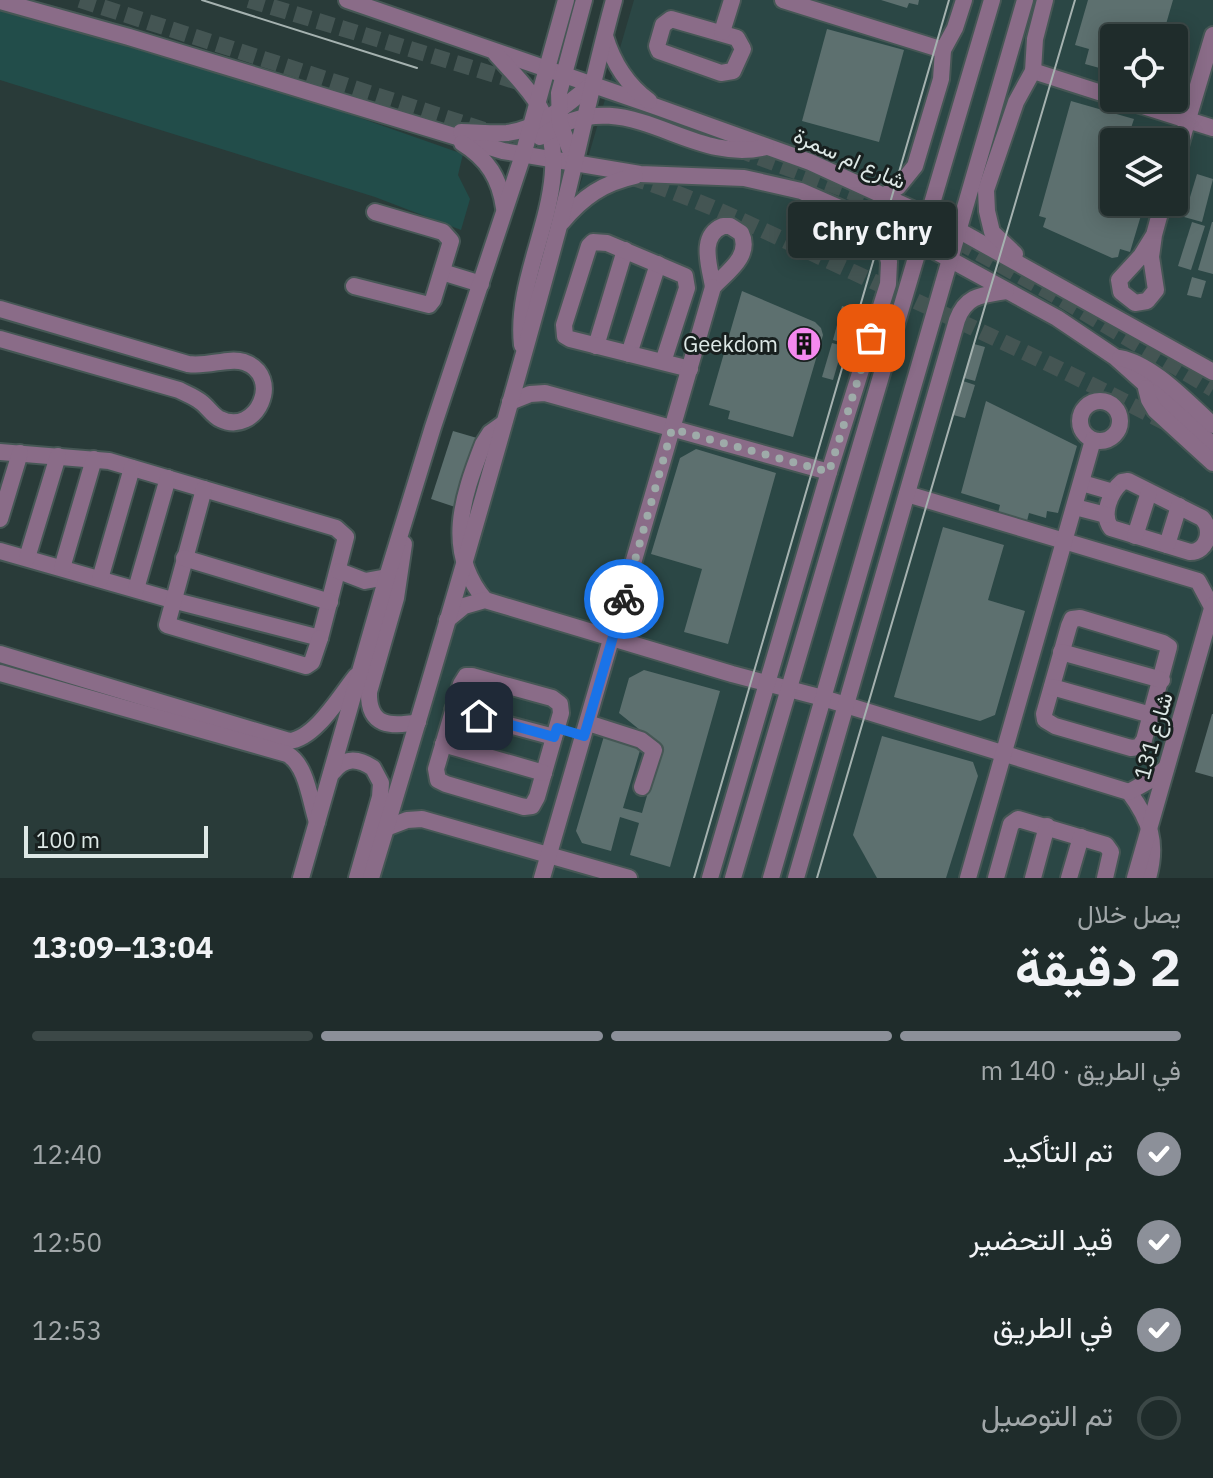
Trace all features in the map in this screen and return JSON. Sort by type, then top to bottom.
[{"type":"street","name":"شارع ام سمرة","points":[[347,0],[768,146],[958,230],[1213,372]]},
{"type":"street","points":[[545,393],[534,385],[522,360],[520,325],[553,180],[554,158],[547,119],[566,0]]},
{"type":"street","points":[[555,73],[584,0]]},
{"type":"street","points":[[371,878],[522,360],[559,226],[614,0]]},
{"type":"street","points":[[722,32],[732,0]]},
{"type":"street","points":[[883,196],[898,187],[915,166],[941,79],[943,50],[955,28],[964,0]]},
{"type":"street","points":[[733,878],[992,0]]},
{"type":"street","points":[[771,878],[1025,0]]},
{"type":"street","points":[[1020,262],[992,232],[986,190],[1013,111],[1033,71],[1035,39],[1045,0]]},
{"type":"street","points":[[0,1],[444,132],[524,152],[640,174],[715,176],[773,184],[828,202],[920,243],[1057,318],[1115,357],[1213,445]]},
{"type":"street","points":[[793,1],[943,50]]},
{"type":"street","points":[[671,19],[722,32],[737,38],[743,49],[736,66],[728,73],[663,55],[657,46],[663,25],[671,19]]},
{"type":"street","points":[[604,34],[611,56],[622,74],[638,93],[657,107]]},
{"type":"street","points":[[1186,128],[1212,42]]},
{"type":"street","points":[[493,50],[547,119],[575,162]]},
{"type":"street","points":[[1033,71],[1100,92]]},
{"type":"street","points":[[301,878],[387,577],[524,152],[547,119],[591,85]]},
{"type":"street","points":[[1163,112],[1213,128]]},
{"type":"street","points":[[444,132],[507,133],[547,119],[604,115],[628,118],[734,150],[751,151],[768,146]]},
{"type":"street","points":[[931,115],[954,122]]},
{"type":"street","points":[[444,132],[470,148],[489,166],[502,193],[505,211]]},
{"type":"street","points":[[559,226],[591,193],[640,174]]},
{"type":"street","points":[[354,286],[429,305],[451,241],[443,232],[375,212]]},
{"type":"street","points":[[1154,235],[1159,216]]},
{"type":"street","points":[[710,878],[829,472],[888,284],[889,262],[880,225]]},
{"type":"street","points":[[663,362],[688,281],[685,276],[625,250],[599,241],[593,242],[589,246],[564,325],[565,336],[596,346],[690,369]]},
{"type":"street","points":[[596,346],[625,250]]},
{"type":"street","points":[[629,354],[658,264]]},
{"type":"street","points":[[442,272],[481,284]]},
{"type":"street","points":[[542,878],[713,287]]},
{"type":"street","points":[[796,878],[962,307],[976,297],[1006,291]]},
{"type":"street","points":[[0,309],[188,364],[208,366],[237,360],[247,363],[257,369],[264,381],[265,396],[257,412],[242,422],[221,420],[200,401],[179,390],[0,339]]},
{"type":"street","points":[[1115,357],[1129,360],[1149,371],[1213,425]]},
{"type":"street","points":[[1146,387],[1155,410],[1213,463]]},
{"type":"street","points":[[510,402],[530,394],[545,393],[829,472]]},
{"type":"street","points":[[904,418],[925,430]]},
{"type":"street","points":[[987,878],[968,876],[1093,440]]},
{"type":"street","points":[[0,452],[94,459],[168,478],[204,489],[343,532],[346,545],[338,577],[312,662],[306,666],[169,626],[166,621],[204,489]]},
{"type":"street","points":[[0,519],[20,453]]},
{"type":"street","points":[[27,558],[58,456]]},
{"type":"street","points":[[62,568],[94,459]]},
{"type":"street","points":[[100,579],[132,468]]},
{"type":"street","points":[[136,589],[168,478]]},
{"type":"street","points":[[1128,481],[1149,492],[1206,522],[1208,531],[1205,543],[1196,552],[1135,536],[1107,524],[1106,515],[1113,492],[1122,482],[1128,481]]},
{"type":"street","points":[[1082,483],[1113,492]]},
{"type":"street","points":[[1135,536],[1149,492]]},
{"type":"street","points":[[907,494],[1065,543],[1206,578],[1213,606]]},
{"type":"street","points":[[1167,545],[1179,506]]},
{"type":"street","points":[[1075,507],[1106,515]]},
{"type":"street","points":[[403,526],[400,580],[369,692],[369,702],[378,720],[387,725],[418,722]]},
{"type":"street","points":[[809,541],[833,540]]},
{"type":"street","points":[[0,551],[320,638]]},
{"type":"street","points":[[184,558],[330,602]]},
{"type":"street","points":[[463,561],[469,578],[485,600]]},
{"type":"street","points":[[338,577],[365,581],[387,577]]},
{"type":"street","points":[[338,577],[363,588],[380,601]]},
{"type":"street","points":[[447,620],[464,606],[485,600],[823,698],[1129,792],[1150,826],[1154,847],[1148,878]]},
{"type":"street","name":"شارع 131","points":[[1135,878],[1213,606]]},
{"type":"street","points":[[1076,618],[1169,647],[1162,680],[1144,740],[1139,747],[1131,748],[1055,726],[1045,720],[1070,622],[1076,618]]},
{"type":"street","points":[[1038,635],[1061,653],[1162,680]]},
{"type":"street","points":[[1031,658],[1061,653]]},
{"type":"street","points":[[0,654],[289,741],[305,737],[316,727],[362,669]]},
{"type":"street","points":[[0,673],[287,754],[293,757],[301,770],[317,823]]},
{"type":"street","points":[[472,676],[557,701],[561,708],[554,739],[532,806],[511,803],[441,782],[436,775],[463,680],[472,676]]},
{"type":"street","points":[[1052,687],[1151,715]]},
{"type":"street","points":[[453,710],[554,739],[577,760]]},
{"type":"street","points":[[554,739],[586,730],[641,740],[654,750],[642,787]]},
{"type":"street","points":[[443,744],[544,773]]},
{"type":"street","points":[[331,774],[346,761],[357,760],[373,768],[381,783],[380,797],[357,878]]},
{"type":"street","points":[[1129,792],[1154,778],[1167,766]]},
{"type":"street","points":[[398,789],[409,807],[422,819]]},
{"type":"street","points":[[386,828],[407,820],[422,819],[629,878]]},
{"type":"street","points":[[996,878],[1014,820],[1023,819],[1110,847],[1105,878]]},
{"type":"street","points":[[782,843],[811,825]]},
{"type":"street","points":[[1033,878],[1047,826]]},
{"type":"street","points":[[1069,878],[1081,837]]},
{"type":"street","points":[[976,851],[1002,857]]},
{"type":"shaded area","points":[[634,0],[1213,0],[1213,591],[1126,878],[378,878]]},
{"type":"shaded area","points":[[0,11],[275,88],[463,154],[458,175],[470,199],[461,230],[375,197],[0,80]]},
{"type":"building","points":[[881,0],[919,0],[918,5],[909,3],[907,8]]},
{"type":"building","points":[[1088,0],[1173,0],[1166,24],[1100,24],[1100,68],[1085,64],[1089,49],[1075,45]]},
{"type":"building","points":[[827,29],[904,50],[879,142],[802,121]]},
{"type":"building","points":[[1071,101],[1100,109],[1100,112],[1134,119],[1131,128],[1100,128],[1100,216],[1141,216],[1130,252],[1120,249],[1118,257],[1112,258],[1043,227],[1046,218],[1039,216]]},
{"type":"building","points":[[1197,174],[1213,179],[1202,222],[1184,217],[1188,216],[1188,204]]},
{"type":"building","points":[[1192,222],[1205,226],[1191,270],[1178,266]]},
{"type":"building","points":[[1213,222],[1213,274],[1198,270]]},
{"type":"building","points":[[1192,277],[1206,281],[1201,298],[1187,295]]},
{"type":"building","points":[[742,291],[815,322],[821,328],[823,335],[793,437],[728,419],[730,411],[709,405]]},
{"type":"building","points":[[842,306],[854,310],[844,343],[833,340]]},
{"type":"building","points":[[832,343],[843,346],[833,380],[822,377]]},
{"type":"building","points":[[974,344],[985,347],[975,381],[964,378]]},
{"type":"building","points":[[963,381],[975,385],[965,418],[953,415]]},
{"type":"building","points":[[986,401],[1077,446],[1058,513],[1047,511],[1046,518],[1029,513],[1027,521],[998,513],[1000,505],[961,493]]},
{"type":"building","points":[[453,431],[477,438],[455,507],[431,499]]},
{"type":"building","points":[[696,449],[776,473],[728,644],[684,632],[702,569],[651,554],[680,458]]},
{"type":"building","points":[[943,527],[1004,545],[988,600],[1025,611],[995,715],[980,721],[894,697]]},
{"type":"building","points":[[644,670],[720,691],[670,867],[630,855],[639,823],[620,817],[611,851],[582,843],[576,831],[604,736],[641,747],[623,808],[642,813],[661,747],[619,713],[629,678]]},
{"type":"building","points":[[1213,714],[1213,777],[1195,772]]},
{"type":"building","points":[[882,736],[973,762],[978,776],[946,878],[877,878],[853,835]]},
{"type":"tunnel","points":[[80,0],[562,155]]},
{"type":"tunnel","points":[[249,0],[528,85]]},
{"type":"tunnel","points":[[737,149],[909,214],[1213,389]]},
{"type":"tunnel","points":[[630,177],[687,197],[771,234],[1010,345],[1164,422]]},
{"type":"tram line","points":[[202,0],[417,68]]},
{"type":"tram line","points":[[694,878],[949,0]]},
{"type":"tram line","points":[[817,878],[1075,0]]},
{"type":"way so far","points":[[624,599],[672,429],[829,472],[871,338]]},
{"type":"place","name":"Chry Chry","points":[[871,338]]},
{"type":"place","name":"Geekdom","points":[[804,344]]},
{"type":"route","points":[[479,716],[554,737],[557,728],[584,736],[624,599]]}]
